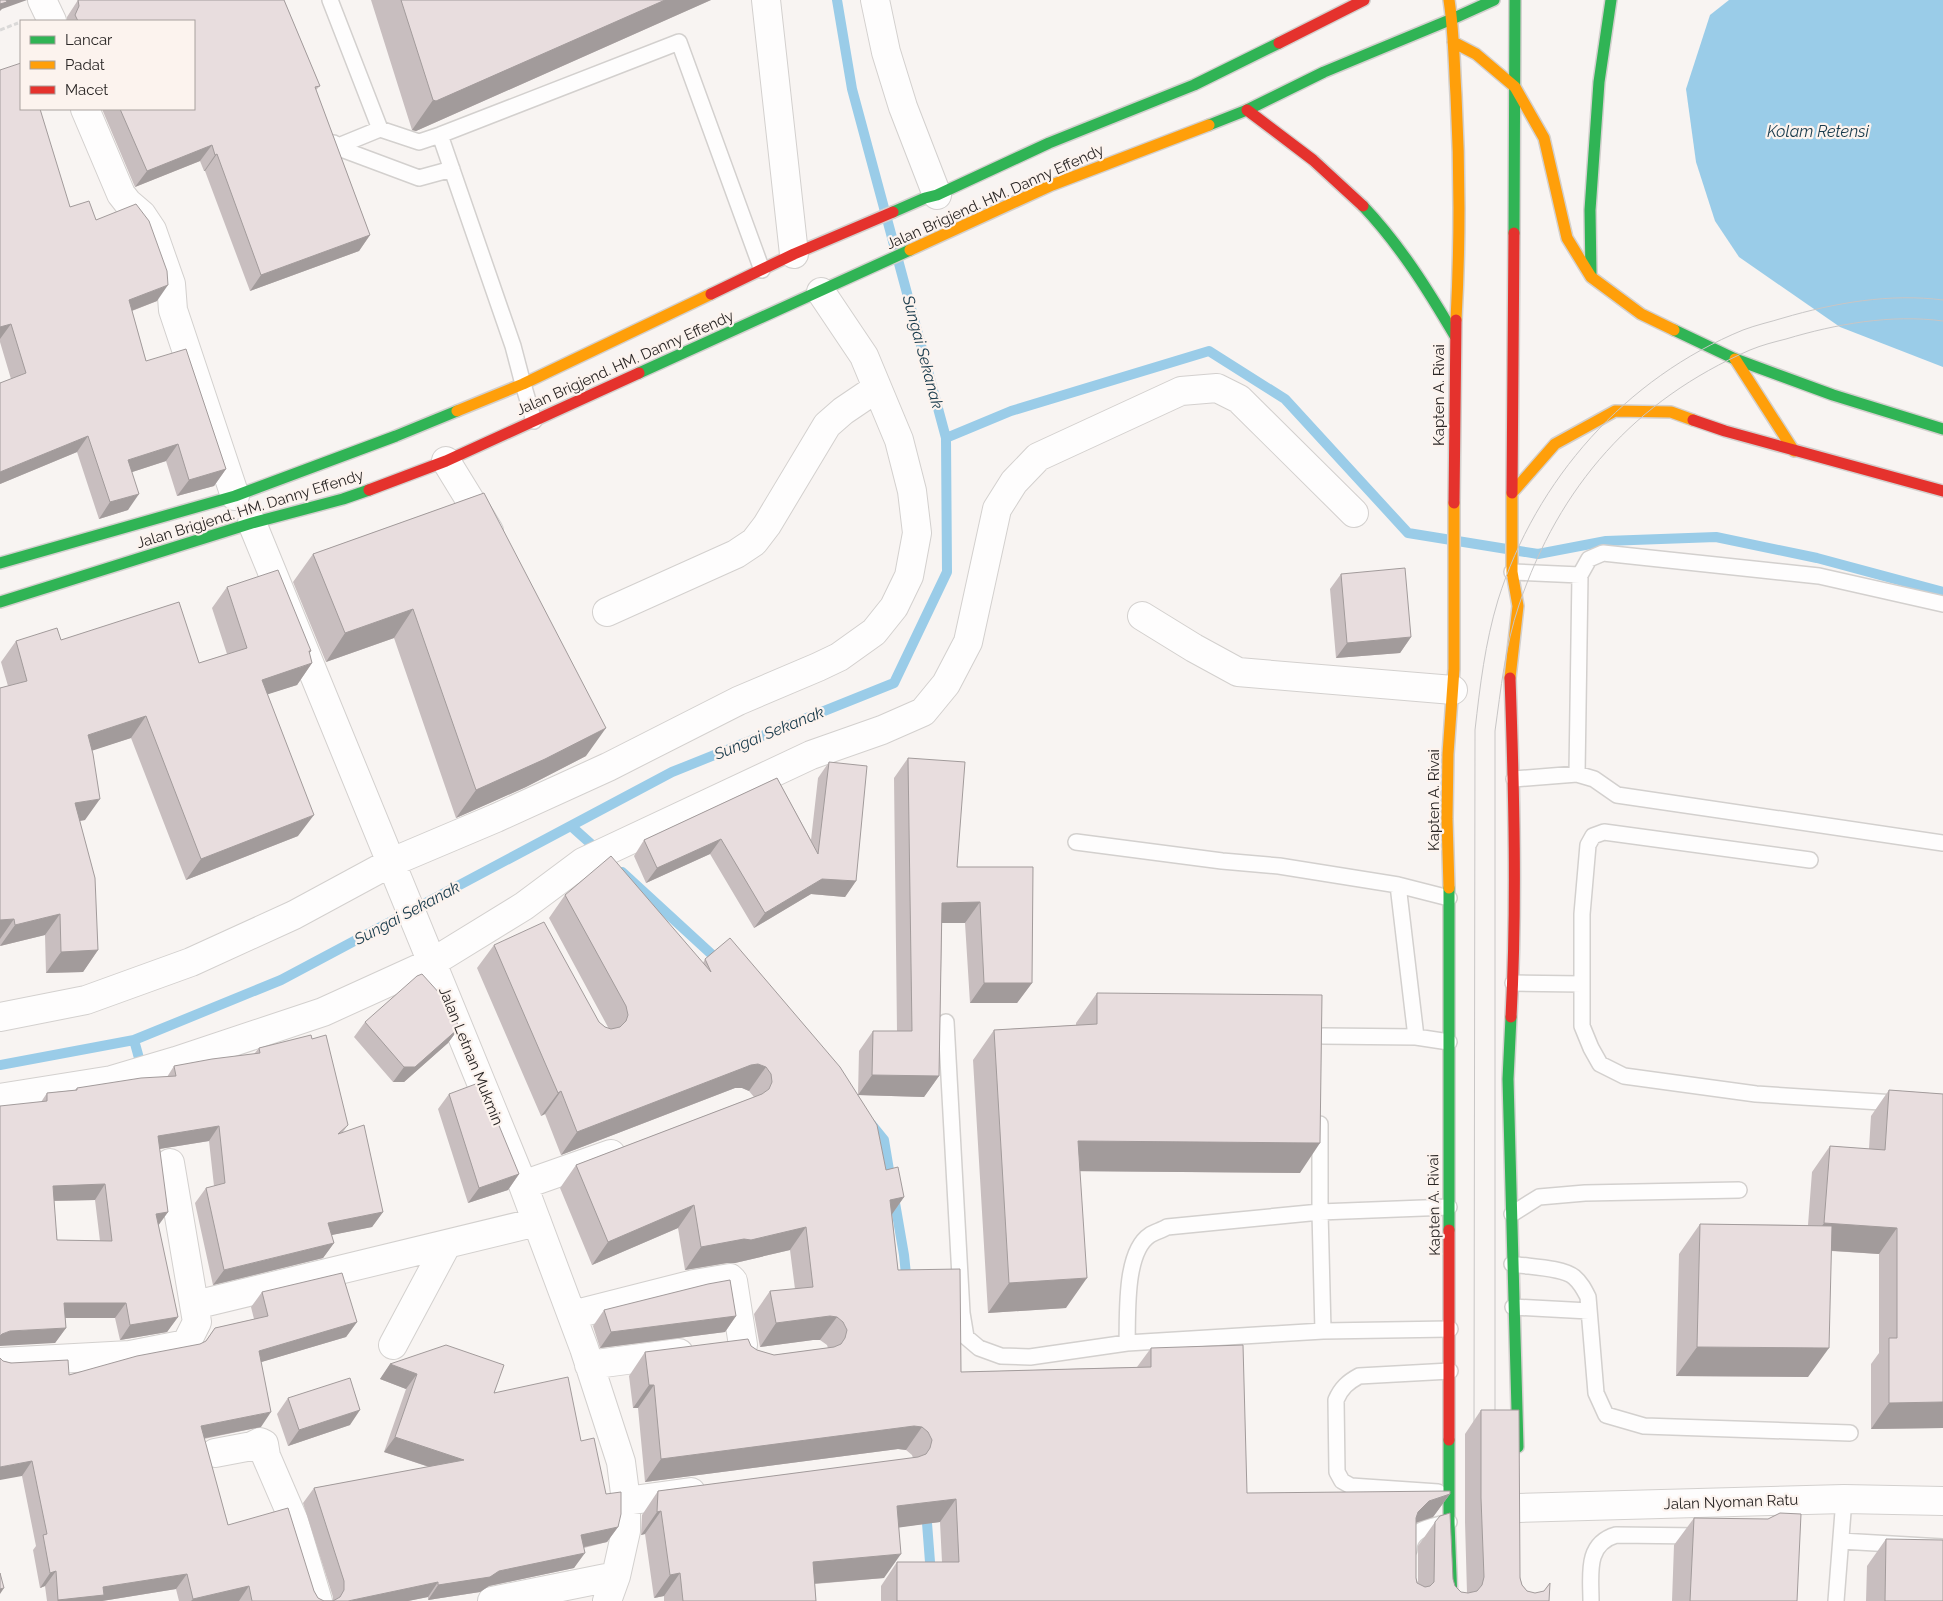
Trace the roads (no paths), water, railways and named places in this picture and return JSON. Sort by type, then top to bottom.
[{"type":"main road","name":"Jalan Brigjend. HM. Danny Effendy","points":[[0,563],[235,496],[396,436],[523,384],[794,254],[1194,85],[1364,0]]},
{"type":"main road","name":"Kapten A. Rivai","points":[[1449,0],[1454,42],[1460,242],[1455,336],[1452,568],[1454,670],[1447,810],[1449,898],[1449,1491],[1452,1601]]},
{"type":"main road","name":"Jalan Brigjend. HM. Danny Effendy","points":[[0,602],[252,524],[343,499],[446,461],[944,236],[1066,175],[1247,110],[1324,72],[1494,0]]},
{"type":"main road","points":[[1515,0],[1511,566],[1518,606],[1510,673],[1514,779],[1514,983],[1508,1079],[1513,1308],[1518,1398],[1518,1458]]},
{"type":"main road","points":[[1591,277],[1590,210],[1599,82],[1610,0]]},
{"type":"main road","points":[[1454,42],[1476,54],[1515,87],[1544,138],[1567,238],[1591,277],[1641,314],[1735,359],[1832,395],[1943,429]]},
{"type":"main road","points":[[1247,110],[1284,135],[1318,162],[1350,193],[1408,260],[1433,297],[1455,336]]},
{"type":"main road","points":[[1735,359],[1794,451]]},
{"type":"main road","points":[[1512,493],[1555,444],[1615,411],[1671,412],[1725,431],[1943,491]]},
{"type":"street","points":[[42,0],[52,20]]},
{"type":"street","points":[[766,0],[794,254]]},
{"type":"street","points":[[875,0],[886,52],[931,196]]},
{"type":"street","points":[[85,110],[121,194],[142,215],[152,230],[171,284],[173,310],[235,496]]},
{"type":"street","points":[[0,1018],[86,1000],[191,962],[395,870],[496,818],[608,767],[738,701],[825,664],[840,656],[874,632],[894,607],[909,576],[917,533],[912,491],[899,440],[864,356],[830,287]]},
{"type":"street","points":[[607,612],[736,554],[754,542],[767,525],[827,425],[843,411],[877,388]]},
{"type":"street","points":[[0,1098],[112,1080],[176,1061],[323,1012],[430,954],[529,915],[583,862],[811,755],[882,730],[922,712],[946,684],[968,642],[998,509],[1014,482],[1038,457],[1181,391],[1217,388],[1239,399],[1354,513]]},
{"type":"street","points":[[446,461],[500,548]]},
{"type":"street","name":"Jalan Letnan Mukmin","points":[[252,524],[430,954],[523,1185],[589,1365],[620,1462],[626,1501],[626,1531],[612,1589]]},
{"type":"street","points":[[1142,616],[1238,672],[1453,690]]},
{"type":"street","points":[[523,1185],[634,1145]]},
{"type":"street","points":[[170,1163],[193,1324]]},
{"type":"street","points":[[0,1362],[130,1355],[193,1324],[446,1244],[537,1222]]},
{"type":"street","points":[[393,1345],[446,1244]]},
{"type":"street","points":[[572,1315],[694,1284],[730,1278],[733,1281],[732,1351],[589,1365]]},
{"type":"street","points":[[215,1453],[252,1446],[260,1442],[264,1444],[266,1456],[294,1520],[318,1601]]},
{"type":"street","points":[[626,1501],[712,1488]]},
{"type":"street","name":"Jalan Nyoman Ratu","points":[[1519,1507],[1761,1510],[1844,1499],[1943,1501]]},
{"type":"street","points":[[492,1601],[612,1589]]},
{"type":"lane","points":[[330,0],[380,129]]},
{"type":"lane","points":[[336,147],[380,129],[419,142],[679,42],[762,270]]},
{"type":"lane","points":[[328,129],[336,147],[419,178],[452,169]]},
{"type":"lane","points":[[440,135],[513,346],[534,421]]},
{"type":"lane","points":[[1577,774],[1580,575],[1589,559],[1603,553],[1819,576],[1943,604]]},
{"type":"lane","points":[[1511,566],[1580,575]]},
{"type":"lane","points":[[1514,779],[1577,774],[1594,779],[1617,795],[1943,844]]},
{"type":"lane","points":[[1810,860],[1604,832],[1593,836],[1588,846],[1582,914],[1582,1026],[1591,1048],[1600,1064],[1624,1076],[1756,1094],[1943,1106]]},
{"type":"lane","points":[[1076,842],[1222,861],[1279,866],[1398,885],[1449,898]]},
{"type":"lane","points":[[1398,885],[1416,1037]]},
{"type":"lane","points":[[1514,983],[1582,984]]},
{"type":"lane","points":[[946,1022],[961,1304],[966,1337],[979,1348],[1001,1356],[1030,1356],[1127,1343],[1323,1332],[1450,1328]]},
{"type":"lane","points":[[1323,1036],[1416,1037],[1448,1042]]},
{"type":"lane","points":[[1320,1113],[1323,1332]]},
{"type":"lane","points":[[1512,1214],[1539,1197],[1585,1193],[1739,1190]]},
{"type":"lane","points":[[1127,1343],[1130,1267],[1148,1236],[1167,1227],[1320,1212],[1448,1207]]},
{"type":"lane","points":[[1512,1264],[1560,1271],[1572,1276],[1582,1284],[1588,1297],[1596,1392],[1606,1414],[1644,1426],[1850,1433]]},
{"type":"lane","points":[[1513,1308],[1589,1311]]},
{"type":"lane","points":[[1449,1491],[1425,1492],[1351,1486],[1342,1481],[1337,1472],[1336,1400],[1341,1390],[1350,1381],[1359,1376],[1450,1371]]},
{"type":"lane","points":[[1836,1601],[1844,1499]]},
{"type":"lane","points":[[1409,1562],[1409,1542],[1414,1534],[1450,1522]]},
{"type":"lane","points":[[1591,1601],[1590,1560],[1607,1537],[1616,1534],[1720,1536]]},
{"type":"lane","points":[[1841,1541],[1943,1546]]},
{"type":"water","name":"Kolam Retensi","points":[[1729,0],[1943,0],[1943,367],[1840,327],[1739,257],[1715,221],[1696,162],[1686,89],[1710,15]]},
{"type":"waterway","name":"Sungai Sekanak","points":[[0,1065],[134,1040],[281,980],[672,772],[894,683],[947,572],[946,438],[852,89],[837,0]]},
{"type":"waterway","points":[[946,438],[1011,411],[1209,351],[1285,399],[1408,533],[1538,554],[1606,541],[1716,537],[1817,558],[1943,592]]},
{"type":"waterway","points":[[571,826],[600,852]]},
{"type":"waterway","points":[[622,872],[720,962]]},
{"type":"waterway","points":[[134,1040],[142,1069]]},
{"type":"waterway","points":[[871,1124],[884,1140],[891,1182]]},
{"type":"waterway","points":[[894,1197],[907,1284]]},
{"type":"waterway","points":[[926,1510],[933,1601]]},
{"type":"tram line","points":[[1474,1434],[1475,730],[1486,648],[1498,600],[1515,556],[1536,514],[1561,474],[1591,438],[1624,405],[1661,375],[1700,350],[1748,328],[1822,308],[1883,299],[1923,298],[1943,300]]},
{"type":"tram line","points":[[1495,1424],[1495,731],[1510,636],[1519,605],[1536,562],[1556,522],[1579,485],[1606,452],[1637,421],[1671,394],[1709,370],[1750,350],[1824,329],[1884,320],[1923,319],[1943,321]]}]
